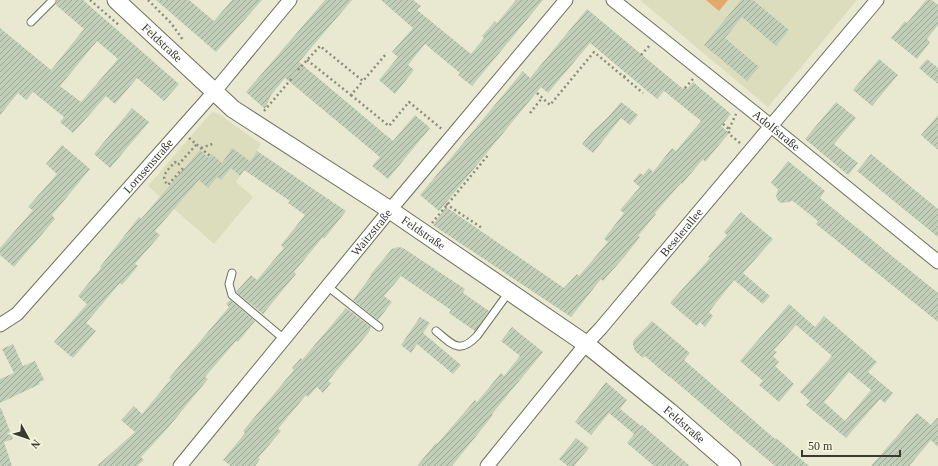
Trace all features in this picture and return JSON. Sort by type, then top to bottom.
[{"type":"street","name":"Feldstraße","points":[[116,0],[233,109],[390,210],[586,344],[664,407],[732,466]]},
{"type":"street","name":"Lornsenstraße","points":[[0,325],[17,314],[214,92],[290,0]]},
{"type":"street","name":"Waitzstraße","points":[[180,466],[451,136],[566,0]]},
{"type":"street","name":"Adolfstraße","points":[[613,0],[938,262]]},
{"type":"street","name":"Beselerallee","points":[[487,466],[586,344],[877,0]]},
{"type":"lane","points":[[31,22],[52,1]]},
{"type":"lane","points":[[232,273],[229,284],[232,295],[284,339]]},
{"type":"lane","points":[[327,286],[379,327]]},
{"type":"lane","points":[[436,331],[454,346],[463,346],[471,342],[509,292]]},
{"type":"path","points":[[298,70],[320,46],[363,81]]},
{"type":"path","points":[[537,93],[550,105],[594,52],[643,93]]},
{"type":"path","points":[[351,95],[386,54]]},
{"type":"path","points":[[308,60],[389,126],[408,102],[451,136]]},
{"type":"path","points":[[624,77],[626,73]]},
{"type":"path","points":[[254,123],[293,77]]},
{"type":"path","points":[[530,113],[542,98]]},
{"type":"path","points":[[723,124],[729,129],[729,134],[750,151]]},
{"type":"path","points":[[180,130],[210,156]]},
{"type":"path","points":[[201,148],[215,143]]},
{"type":"path","points":[[178,165],[196,144]]},
{"type":"path","points":[[423,233],[489,154]]},
{"type":"path","points":[[174,162],[178,165],[183,169],[168,185],[164,180],[165,174],[174,162]]},
{"type":"path","points":[[446,204],[482,228]]},
{"type":"shaded area","points":[[640,0],[857,0],[768,107]]},
{"type":"shaded area","points":[[706,0],[728,0],[719,11]]},
{"type":"shaded area","points":[[213,112],[219,114],[261,144],[236,182],[253,197],[214,244],[148,186]]},
{"type":"building","points":[[57,0],[83,0],[179,84],[164,101],[137,78],[115,104],[106,96],[73,133],[60,122],[64,117],[33,92],[26,100],[18,93],[0,115],[0,28],[51,70],[84,29],[56,5]],"holes":[[[97,41],[118,59],[81,102],[60,86]]]},
{"type":"building","points":[[156,0],[189,0],[214,21],[232,0],[262,0],[216,52]]},
{"type":"building","points":[[325,0],[352,0],[299,62],[393,141],[415,115],[430,128],[388,179],[372,166],[380,157],[285,78],[271,95],[265,109],[246,92]]},
{"type":"building","points":[[381,0],[413,0],[421,6],[417,10],[471,54],[484,38],[482,36],[495,21],[497,23],[516,0],[543,0],[472,86],[458,75],[460,73],[425,44],[408,65],[414,70],[395,94],[379,80],[398,57],[392,52],[413,28]]},
{"type":"building","points":[[741,0],[753,0],[789,30],[776,46],[742,17],[725,38],[759,67],[747,81],[704,45]]},
{"type":"building","points":[[926,0],[932,0],[938,5],[938,25],[927,39],[930,42],[917,59],[891,38],[905,21],[907,23]]},
{"type":"building","points":[[587,9],[683,89],[684,87],[687,89],[693,82],[731,114],[721,126],[729,133],[705,162],[703,159],[655,213],[656,214],[638,236],[640,237],[625,256],[603,281],[601,279],[571,317],[433,225],[446,207],[564,288],[577,274],[579,276],[608,242],[604,239],[624,213],[620,210],[640,187],[633,181],[640,173],[643,175],[649,168],[653,172],[672,148],[676,151],[701,121],[664,91],[657,99],[590,43],[548,93],[541,87],[439,211],[420,195],[523,71],[530,78]]},
{"type":"building","points":[[879,59],[898,75],[872,106],[853,90]]},
{"type":"building","points":[[927,59],[938,68],[938,84],[919,68]]},
{"type":"building","points":[[621,102],[638,115],[630,125],[621,118],[593,153],[582,144]]},
{"type":"building","points":[[836,102],[856,118],[834,144],[858,163],[848,175],[805,139]]},
{"type":"building","points":[[132,108],[149,122],[110,168],[94,154]]},
{"type":"building","points":[[938,115],[938,150],[921,135]]},
{"type":"building","points":[[62,145],[90,169],[52,215],[55,219],[14,267],[0,255],[0,248],[33,210],[28,207],[57,174],[46,164]]},
{"type":"building","points":[[232,148],[250,161],[257,151],[346,211],[324,239],[323,237],[294,272],[296,274],[263,314],[236,292],[251,275],[257,280],[284,248],[281,245],[305,215],[288,203],[290,201],[244,170],[240,176],[231,168],[221,180],[217,177],[208,188],[199,180],[155,231],[160,235],[135,264],[138,266],[122,285],[120,283],[86,323],[96,331],[73,358],[54,342],[87,304],[78,296],[139,217],[141,219],[200,150],[209,158],[212,154],[222,163]]},
{"type":"building","points":[[871,154],[938,209],[938,237],[857,171]]},
{"type":"building","points":[[788,161],[825,191],[820,198],[938,293],[938,322],[816,224],[818,221],[793,201],[783,203],[779,202],[776,197],[778,189],[771,183]]},
{"type":"building","points":[[741,212],[773,239],[743,273],[770,296],[763,304],[734,280],[709,312],[713,316],[705,327],[700,322],[697,326],[670,303],[710,258],[708,257],[727,235],[724,232]]},
{"type":"building","points":[[398,247],[403,248],[465,289],[463,293],[489,311],[475,331],[449,313],[451,310],[401,276],[384,296],[392,302],[378,320],[353,300],[371,276],[370,275],[392,249]]},
{"type":"building","points":[[230,300],[255,321],[238,342],[236,341],[205,377],[208,379],[167,429],[141,457],[144,460],[137,466],[97,466],[135,432],[121,420],[134,406],[142,414],[171,379],[169,378],[229,307],[226,304]]},
{"type":"building","points":[[789,304],[815,327],[824,316],[877,362],[868,372],[893,393],[885,403],[880,399],[846,438],[806,405],[810,401],[800,392],[832,356],[796,325],[774,350],[777,352],[773,356],[779,362],[775,366],[794,384],[779,402],[759,385],[763,381],[740,361]],"holes":[[[849,372],[871,390],[845,421],[824,402]]]},
{"type":"building","points":[[346,308],[371,327],[369,332],[328,381],[331,383],[323,393],[317,387],[308,397],[306,395],[278,429],[281,431],[258,458],[260,459],[255,466],[231,466],[223,460],[245,433],[243,431],[294,370],[292,368],[301,358],[302,360]]},
{"type":"building","points":[[420,317],[430,323],[423,333],[461,365],[453,374],[417,344],[411,353],[401,345]]},
{"type":"building","points":[[652,321],[690,353],[684,360],[775,439],[776,438],[809,466],[775,466],[645,356],[643,358],[635,351],[633,341]]},
{"type":"building","points":[[512,327],[543,352],[452,466],[417,466],[475,400],[477,402],[501,373],[504,376],[520,356],[501,341]]},
{"type":"building","points":[[13,344],[23,366],[35,361],[44,380],[39,382],[40,384],[0,403],[0,379],[14,373],[2,349]]},
{"type":"building","points":[[606,382],[627,400],[620,409],[641,426],[642,425],[690,466],[654,466],[627,443],[634,434],[609,413],[591,435],[575,422]]},
{"type":"building","points":[[0,408],[13,439],[4,442],[12,466],[0,466]]},
{"type":"building","points":[[917,413],[931,425],[938,417],[938,447],[931,440],[909,466],[871,466]]},
{"type":"building","points":[[576,438],[589,448],[574,466],[568,466],[559,459]]}]
